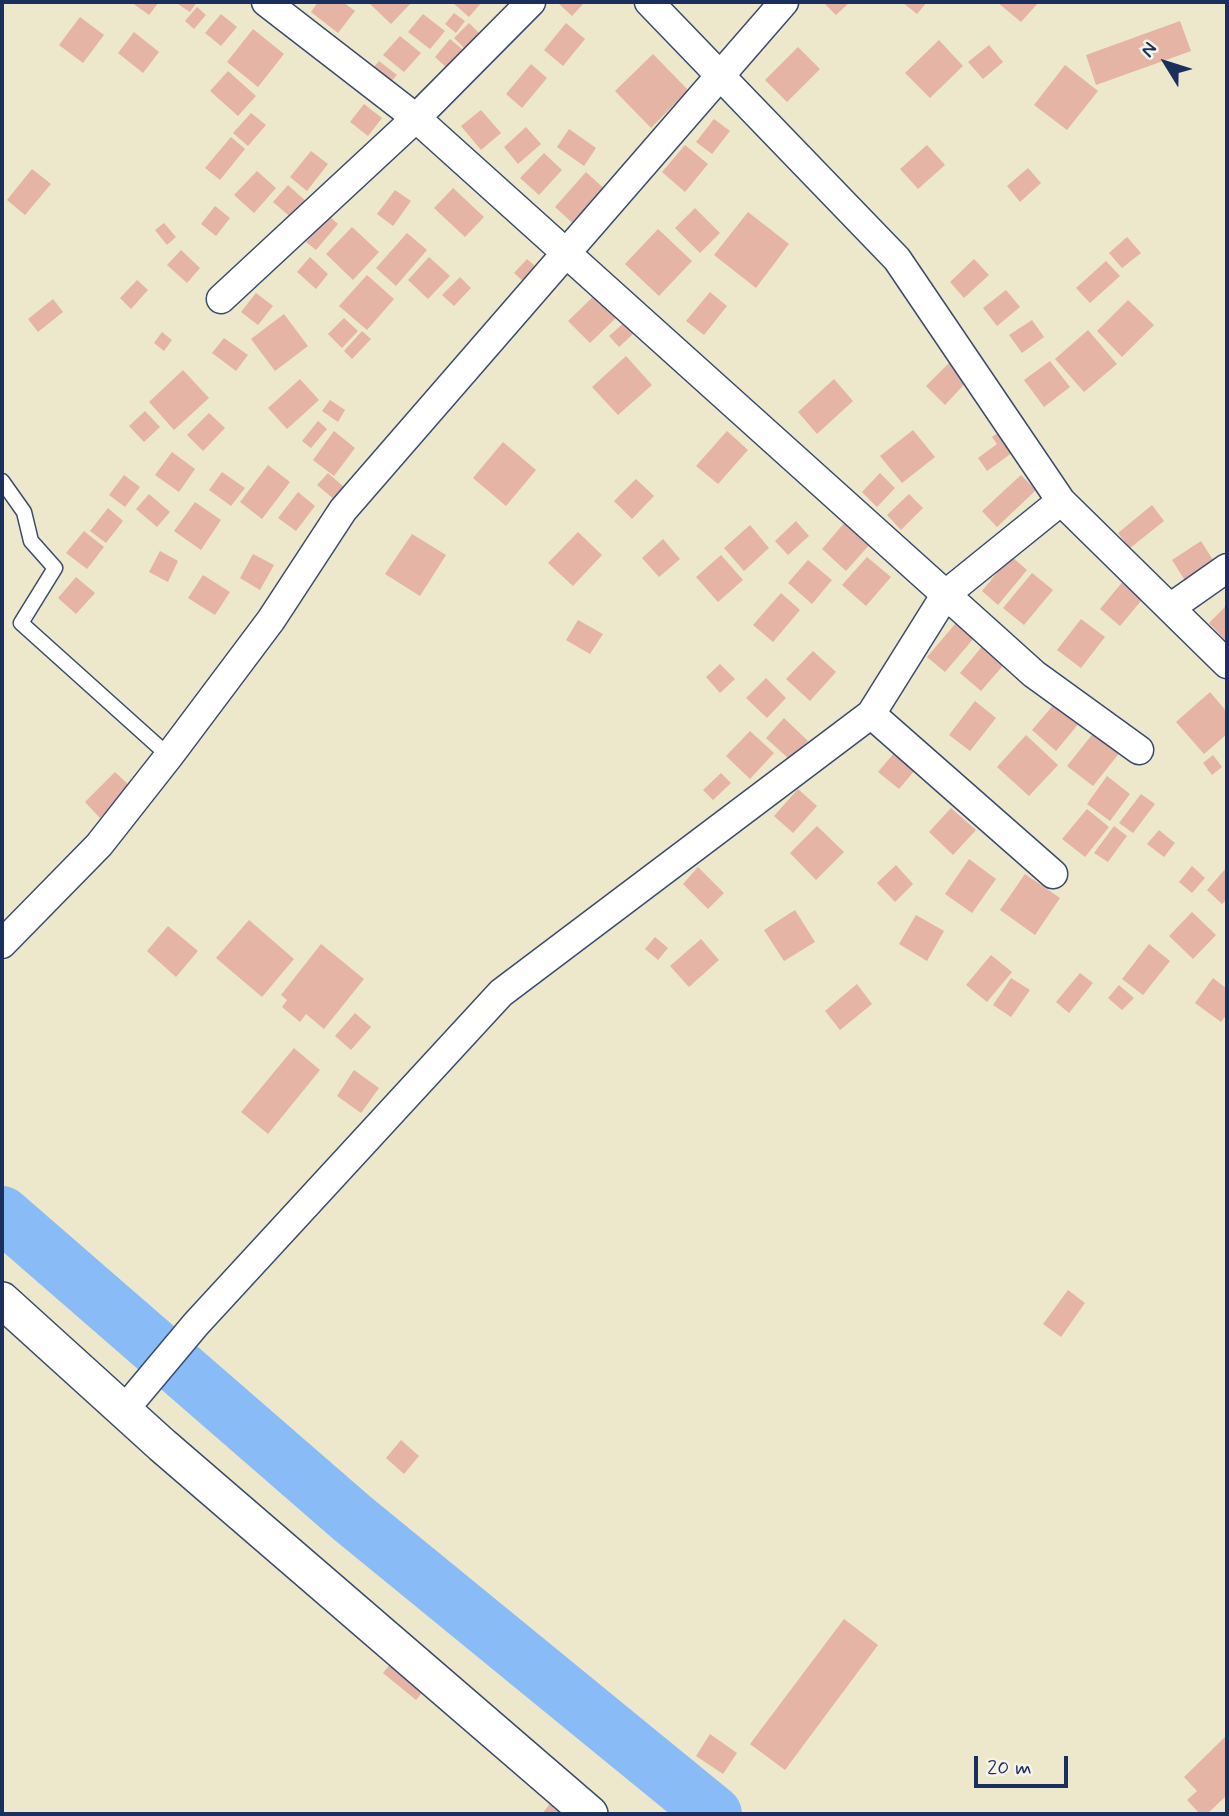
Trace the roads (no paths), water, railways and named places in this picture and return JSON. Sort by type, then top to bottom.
[{"type":"street","points":[[266,2],[416,118],[1034,674],[1139,750]]},
{"type":"street","points":[[221,299],[416,118],[531,2]]},
{"type":"street","points":[[649,2],[897,259],[1060,502],[1227,664]]},
{"type":"street","points":[[2,944],[99,845],[169,756],[271,620],[342,510],[456,377],[568,254],[718,75],[784,2]]},
{"type":"street","points":[[124,1410],[196,1324],[501,993],[871,714],[946,594],[1060,502]]},
{"type":"street","points":[[1170,608],[1227,568]]},
{"type":"street","points":[[871,714],[1053,874]]},
{"type":"street","points":[[2,1300],[124,1410],[590,1814]]},
{"type":"lane","points":[[2,481],[23,513],[31,541],[55,568],[20,623],[169,756]]},
{"type":"waterway","points":[[2,1214],[352,1518],[714,1814]]}]
